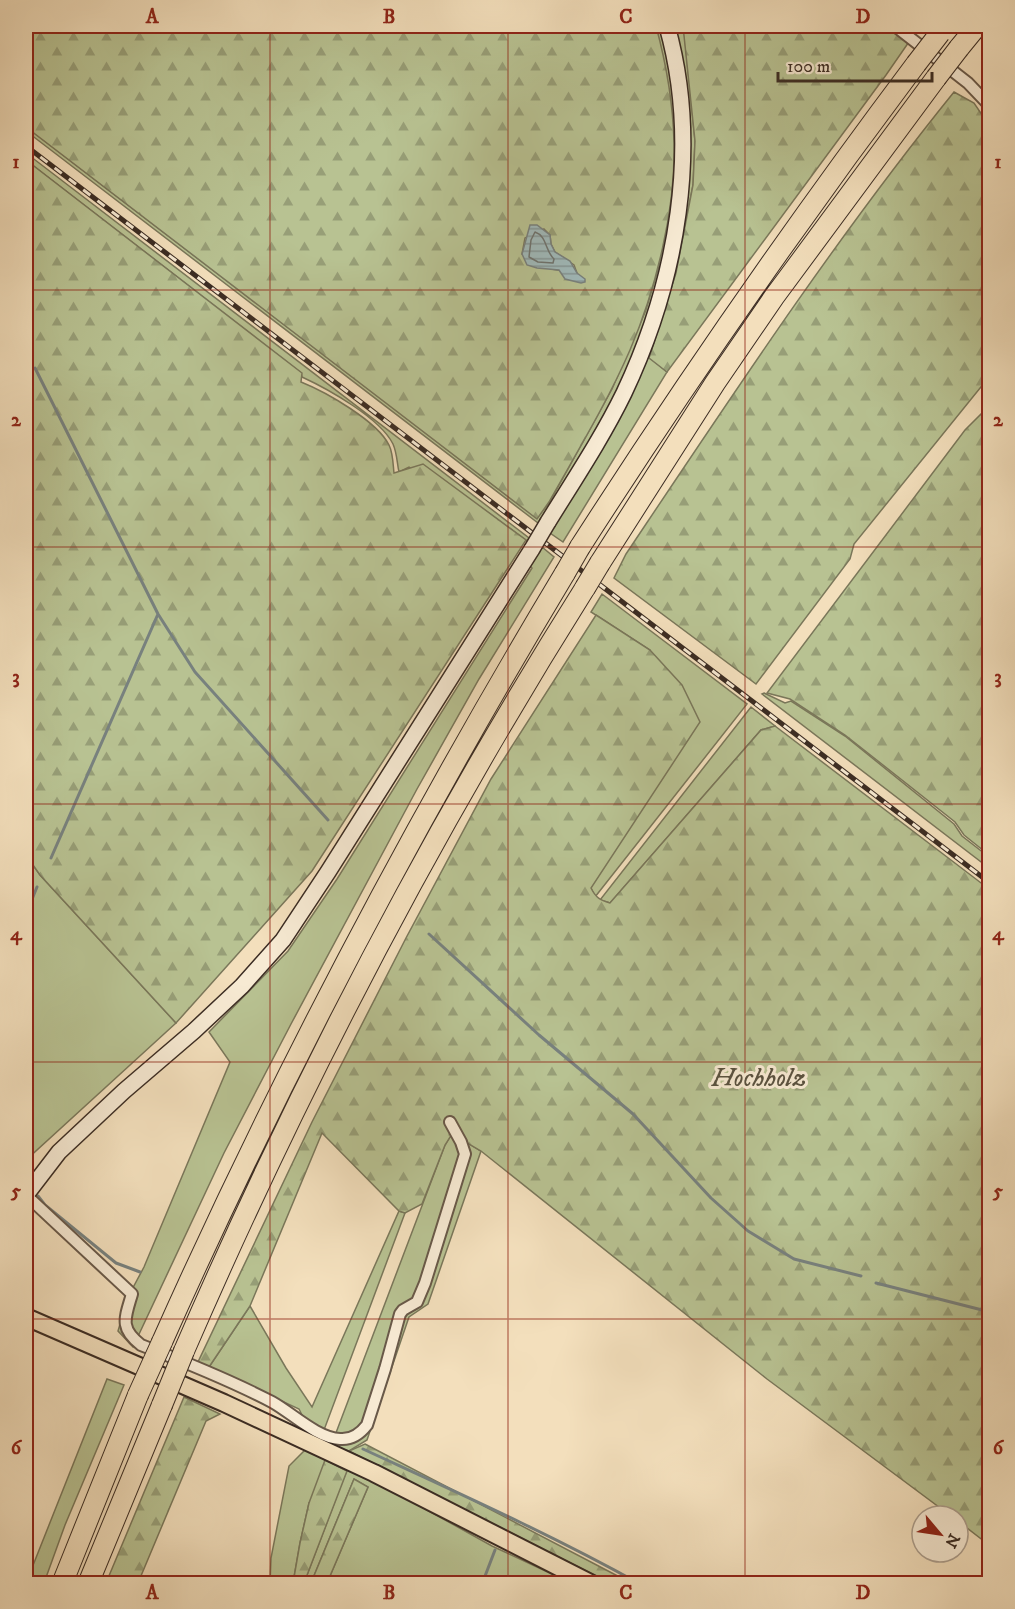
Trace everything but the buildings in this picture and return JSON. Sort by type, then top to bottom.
[{"type":"highway","points":[[87,1584],[184,1351],[246,1214],[360,981],[514,703],[715,383],[774,297],[977,26]]},
{"type":"highway","points":[[62,1584],[138,1395],[193,1273],[319,1012],[495,689],[580,548],[671,407],[756,284],[943,29]]},
{"type":"main road","points":[[26,1195],[59,1152],[242,986],[283,940],[532,549],[602,434],[641,354],[668,271],[679,206],[682,142],[678,83],[667,26]]},
{"type":"main road","points":[[26,1317],[224,1403],[374,1473],[592,1584]]},
{"type":"street","points":[[895,26],[968,83],[990,106]]},
{"type":"street","points":[[26,1195],[132,1294],[126,1329],[128,1335],[133,1339],[141,1345],[203,1369],[270,1401],[322,1434],[342,1440],[351,1438],[367,1425],[400,1314],[417,1302],[425,1283],[465,1154],[450,1122]]},
{"type":"green space","points":[[26,26],[656,26],[666,69],[672,113],[674,168],[672,194],[656,275],[630,350],[612,389],[549,502],[537,519],[26,127]],"holes":[[[544,229],[550,235],[555,252],[574,265],[577,273],[551,269],[522,254],[525,238]]]},
{"type":"green space","points":[[656,26],[662,26],[665,40],[674,98],[677,143],[671,222],[660,275],[636,351],[618,391],[550,507],[538,523],[26,131],[26,127],[537,518],[549,503],[612,389],[646,310],[658,269],[666,225]]},
{"type":"green space","points":[[674,26],[683,26],[684,29],[695,141],[693,185],[676,273],[649,357],[667,372],[563,542],[550,533],[627,397],[682,228]]},
{"type":"green space","points":[[683,26],[920,26],[667,372],[649,358],[676,273],[693,185],[695,141]]},
{"type":"green space","points":[[954,92],[974,103],[989,125],[989,377],[854,544],[850,559],[756,684],[614,578],[626,554],[785,319],[867,204]]},
{"type":"green space","points":[[26,153],[529,538],[527,541],[480,507],[409,467],[399,472],[393,444],[377,424],[339,397],[302,377],[301,373],[26,160]]},
{"type":"green space","points":[[26,160],[302,373],[301,382],[337,400],[374,426],[389,445],[394,473],[423,464],[526,540],[312,871],[176,1023],[40,875],[26,855]]},
{"type":"green space","points":[[989,402],[989,855],[964,835],[955,822],[845,735],[790,699],[767,693],[965,430],[983,412]]},
{"type":"green space","points":[[542,547],[554,557],[479,679],[417,789],[291,1024],[224,1153],[133,1347],[118,1331],[128,1297],[144,1267],[230,1062],[209,1032],[288,951],[337,879],[532,568],[530,566]]},
{"type":"green space","points":[[602,594],[747,704],[595,897],[591,888],[650,650],[591,612]]},
{"type":"green space","name":"Hochholz","points":[[596,615],[650,650],[682,685],[700,722],[591,888],[599,898],[610,903],[761,730],[775,726],[989,889],[989,1545],[970,1530],[970,1504],[935,1504],[767,1379],[481,1151],[452,1134],[445,1145],[422,1204],[405,1213],[399,1211],[322,1133],[250,1306],[209,1367],[198,1362],[312,1122],[491,779]]},
{"type":"green space","points":[[762,694],[785,703],[791,701],[845,736],[954,824],[962,836],[989,857],[989,868]]},
{"type":"green space","points":[[751,707],[775,726],[761,730],[610,903],[600,900]]},
{"type":"green space","points":[[26,855],[40,875],[176,1023],[26,1160]]},
{"type":"green space","points":[[452,1133],[481,1151],[428,1304],[409,1317],[367,1440],[349,1451],[331,1446],[445,1145]]},
{"type":"green space","points":[[399,1211],[405,1213],[324,1430],[304,1419],[299,1409],[209,1367],[250,1306],[312,1407]]},
{"type":"green space","points":[[107,1379],[124,1385],[65,1525],[44,1583],[26,1583]]},
{"type":"green space","points":[[184,1397],[220,1414],[206,1421],[138,1583],[106,1583]]},
{"type":"green space","points":[[365,1444],[631,1583],[610,1583],[349,1451]]},
{"type":"green space","points":[[307,1448],[325,1460],[371,1479],[492,1546],[571,1583],[327,1583],[368,1487],[354,1479],[311,1583],[304,1583],[346,1472],[309,1503],[293,1583],[270,1584],[271,1558],[289,1466]]},
{"type":"green space","points":[[325,1460],[347,1471],[304,1583],[293,1583],[309,1503]]},
{"type":"green space","points":[[354,1479],[368,1487],[327,1583],[311,1583]]},
{"type":"water","points":[[530,225],[537,225],[550,235],[555,252],[570,261],[585,282],[565,279],[559,270],[527,265],[522,254]]},
{"type":"waterway","points":[[35,368],[158,614],[195,672],[328,820]]},
{"type":"waterway","points":[[51,858],[158,614]]},
{"type":"waterway","points":[[26,914],[37,887]]},
{"type":"waterway","points":[[429,934],[539,1035],[633,1114],[711,1198],[748,1231],[794,1259],[861,1276]]},
{"type":"waterway","points":[[38,1196],[45,1205],[116,1263],[140,1272]]},
{"type":"waterway","points":[[876,1283],[990,1312]]},
{"type":"waterway","points":[[363,1449],[468,1497],[640,1584]]},
{"type":"waterway","points":[[482,1584],[495,1550]]},
{"type":"railway","points":[[26,146],[990,883]]}]
